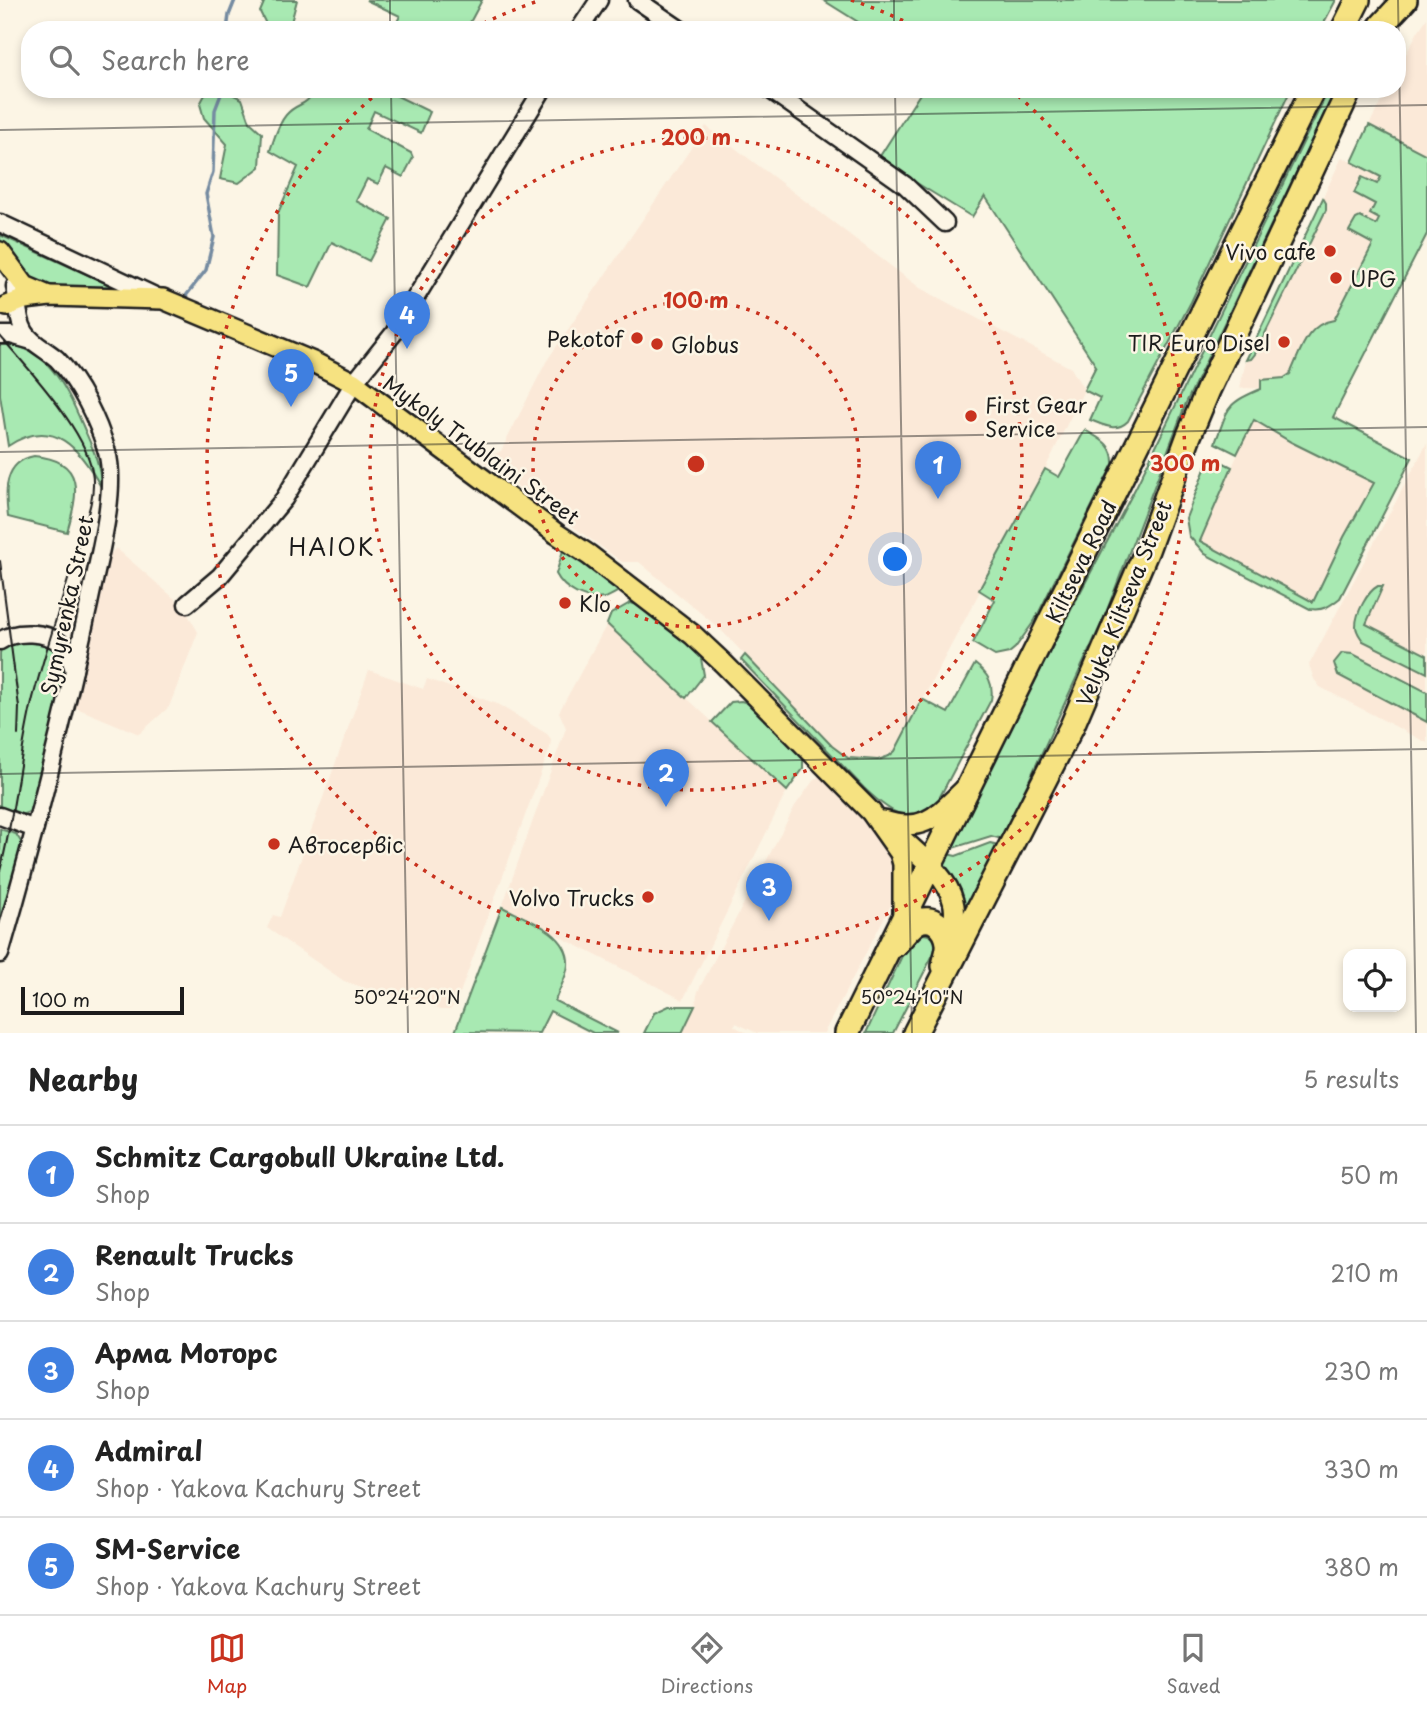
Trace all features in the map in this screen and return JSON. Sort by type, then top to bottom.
[{"type":"highway","points":[[1344,21],[1348,0]]},
{"type":"highway","points":[[1347,21],[1358,0]]},
{"type":"highway","points":[[1384,21],[1395,0]]},
{"type":"highway","points":[[1387,21],[1405,0]]},
{"type":"highway","name":"Kiltseva Road","points":[[847,1033],[1309,98]]},
{"type":"highway","name":"Velyka Kiltseva Street","points":[[915,1033],[1072,726],[1147,550],[1208,390],[1346,98]]},
{"type":"highway","points":[[883,957],[916,923],[925,919],[936,922],[943,927],[949,946],[938,989]]},
{"type":"main road","points":[[0,252],[9,262],[11,296]]},
{"type":"main road","points":[[11,296],[25,286],[50,296],[163,299]]},
{"type":"main road","name":"Mykoly Trublaini Street","points":[[163,299],[313,362],[354,383],[589,555],[692,635],[877,817],[904,864],[904,916]]},
{"type":"main road","points":[[877,817],[901,826],[920,825],[930,821],[967,788]]},
{"type":"main road","points":[[877,817],[942,877],[954,902],[949,946]]},
{"type":"street","points":[[585,21],[599,0]]},
{"type":"street","points":[[636,0],[668,21]]},
{"type":"street","points":[[187,604],[220,576],[284,499],[354,383],[394,333],[538,98]]},
{"type":"street","points":[[782,98],[905,186],[945,223]]},
{"type":"street","name":"Mykoly Trublaini Street","points":[[0,223],[163,299]]},
{"type":"street","points":[[11,296],[22,326],[32,341]]},
{"type":"street","points":[[0,335],[32,341]]},
{"type":"street","name":"Symyrenka Street","points":[[0,954],[35,829],[74,670],[107,518],[109,493],[108,454],[94,417],[76,384],[57,360],[32,341]]},
{"type":"street","points":[[0,641],[9,635],[20,633],[57,641],[66,650],[74,670]]},
{"type":"street","points":[[0,816],[35,829]]},
{"type":"shaded area","points":[[1427,18],[1427,155],[1369,125],[1383,98],[1406,98],[1406,54]]},
{"type":"shaded area","points":[[706,126],[920,288],[1071,368],[1084,390],[895,751],[878,760],[848,758],[832,746],[720,629],[639,562],[622,562],[481,460],[501,451],[546,362]]},
{"type":"shaded area","points":[[1342,157],[1395,184],[1396,198],[1299,389],[1240,388],[1246,360]]},
{"type":"shaded area","points":[[1253,419],[1291,442],[1375,482],[1344,537],[1313,602],[1200,541]]},
{"type":"shaded area","points":[[1427,443],[1427,743],[1320,687],[1309,665]]},
{"type":"shaded area","points":[[116,548],[183,606],[198,632],[169,707],[139,734],[74,707],[108,556]]},
{"type":"shaded area","points":[[607,624],[787,791],[683,1000],[502,907],[566,728],[559,712]]},
{"type":"shaded area","points":[[369,670],[423,689],[427,679],[497,704],[551,739],[457,1001],[450,1010],[440,1010],[419,999],[383,994],[344,981],[267,928],[273,915],[280,917]]},
{"type":"shaded area","points":[[819,776],[826,777],[839,788],[895,853],[895,897],[824,1033],[757,1033],[736,1023],[734,1026],[747,1033],[682,1033],[695,1006],[698,991],[795,806]]},
{"type":"green space","points":[[265,0],[297,0],[291,21],[264,21],[260,12]]},
{"type":"green space","points":[[366,0],[482,0],[471,21],[398,21],[400,16]]},
{"type":"green space","points":[[823,0],[1336,0],[1325,21],[857,21]]},
{"type":"green space","points":[[203,98],[240,98],[250,122],[262,133],[260,167],[239,183],[220,179],[227,144],[204,118],[200,104]]},
{"type":"green space","points":[[401,98],[430,112],[421,133],[374,111],[366,129],[411,153],[413,158],[403,177],[386,168],[378,184],[367,179],[356,201],[391,219],[369,261],[332,242],[310,287],[277,275],[278,213],[298,167],[270,151],[283,119],[290,111],[308,100]]},
{"type":"green space","points":[[917,98],[1287,98],[1191,302],[1128,421],[1119,427],[1110,427],[1090,420],[1100,398],[1084,390],[1096,366],[985,196],[972,217],[907,177],[880,156]]},
{"type":"green space","points":[[1325,98],[1332,98],[1186,403],[1104,618],[1002,839],[991,836],[951,847],[1136,487]]},
{"type":"green space","points":[[1369,125],[1427,155],[1427,234],[1333,417],[1412,458],[1340,598],[1326,607],[1310,609],[1205,554],[1189,536],[1186,518],[1210,456],[1232,467],[1200,541],[1313,602],[1374,483],[1291,442],[1254,420],[1237,454],[1215,443],[1229,408],[1240,399],[1261,389],[1261,380],[1284,378],[1290,374],[1311,333],[1317,327],[1334,320],[1373,244],[1349,231],[1360,217],[1376,225],[1379,219],[1370,214],[1375,204],[1354,193],[1362,177],[1377,184],[1381,177],[1352,162]]},
{"type":"green space","points":[[1323,198],[1326,210],[1255,354],[1246,360]]},
{"type":"green space","points":[[0,235],[110,285],[110,289],[55,287],[36,280],[0,240]]},
{"type":"green space","points":[[0,345],[16,346],[30,351],[53,371],[70,398],[93,448],[101,487],[74,449],[52,435],[24,437],[8,446],[0,395]]},
{"type":"green space","points":[[1085,430],[1109,447],[1113,464],[1035,620],[1015,648],[1009,653],[995,656],[973,643],[995,600],[979,590],[1045,469],[1059,477]]},
{"type":"green space","points":[[34,456],[63,464],[74,481],[74,505],[67,532],[8,517],[6,498],[11,471],[24,459]]},
{"type":"green space","points":[[564,547],[624,588],[606,597],[590,598],[564,585],[556,574]]},
{"type":"green space","points":[[1378,586],[1383,586],[1366,624],[1427,655],[1427,673],[1363,641],[1358,634],[1356,621],[1360,609]]},
{"type":"green space","points":[[630,603],[642,606],[700,653],[704,675],[686,698],[607,624],[611,614]]},
{"type":"green space","points":[[24,638],[57,649],[68,667],[32,811],[21,815],[0,810],[0,653],[2,647]]},
{"type":"green space","points":[[1342,653],[1353,654],[1427,692],[1427,722],[1338,675],[1334,663]]},
{"type":"green space","points":[[745,655],[832,746],[848,758],[878,760],[889,756],[895,751],[922,699],[948,713],[975,664],[989,679],[991,700],[935,806],[925,813],[906,816],[880,802],[864,788],[741,660]]},
{"type":"green space","points":[[731,702],[752,704],[803,758],[803,769],[787,791],[712,722]]},
{"type":"green space","points":[[0,829],[16,834],[25,848],[0,931]]},
{"type":"green space","points":[[990,843],[999,845],[966,914],[962,915],[940,869],[947,854],[956,856]]},
{"type":"green space","points":[[502,907],[545,928],[562,944],[568,965],[555,1001],[618,1033],[593,1033],[550,1011],[539,1033],[455,1032]]},
{"type":"green space","points":[[920,934],[932,937],[936,949],[893,1033],[866,1033],[907,945]]},
{"type":"green space","points":[[669,1006],[695,1006],[682,1033],[644,1033],[654,1013]]},
{"type":"waterway","points":[[228,21],[235,0]]},
{"type":"waterway","points":[[185,297],[206,270],[214,237],[206,194],[213,172],[215,110],[220,98]]},
{"type":"tram line","points":[[0,336],[40,382],[79,437],[87,455],[93,481],[89,510],[33,698],[0,871]]},
{"type":"tram line","points":[[0,561],[19,707],[18,735]]},
{"type":"place","name":"Vivo cafe","points":[[1330,251]]},
{"type":"place","name":"UPG","points":[[1336,278]]},
{"type":"place","name":"Pekotof","points":[[637,338]]},
{"type":"place","name":"TIR Euro Disel","points":[[1284,342]]},
{"type":"place","name":"Globus","points":[[657,344]]},
{"type":"place","name":"Admiral","points":[[407,349]]},
{"type":"place","name":"SM-Service","points":[[291,407]]},
{"type":"place","name":"First Gear Service","points":[[971,416]]},
{"type":"place","name":"Schmitz Cargobull Ukraine Ltd.","points":[[938,499]]},
{"type":"place","name":"Klo","points":[[565,603]]},
{"type":"place","name":"Renault Trucks","points":[[666,807]]},
{"type":"place","name":"Автосервіс","points":[[274,844]]},
{"type":"place","name":"Volvo Trucks","points":[[648,897]]},
{"type":"place","name":"Арма Моторс","points":[[769,921]]},
{"type":"district","name":"HAIOK","points":[[332,546]]}]
